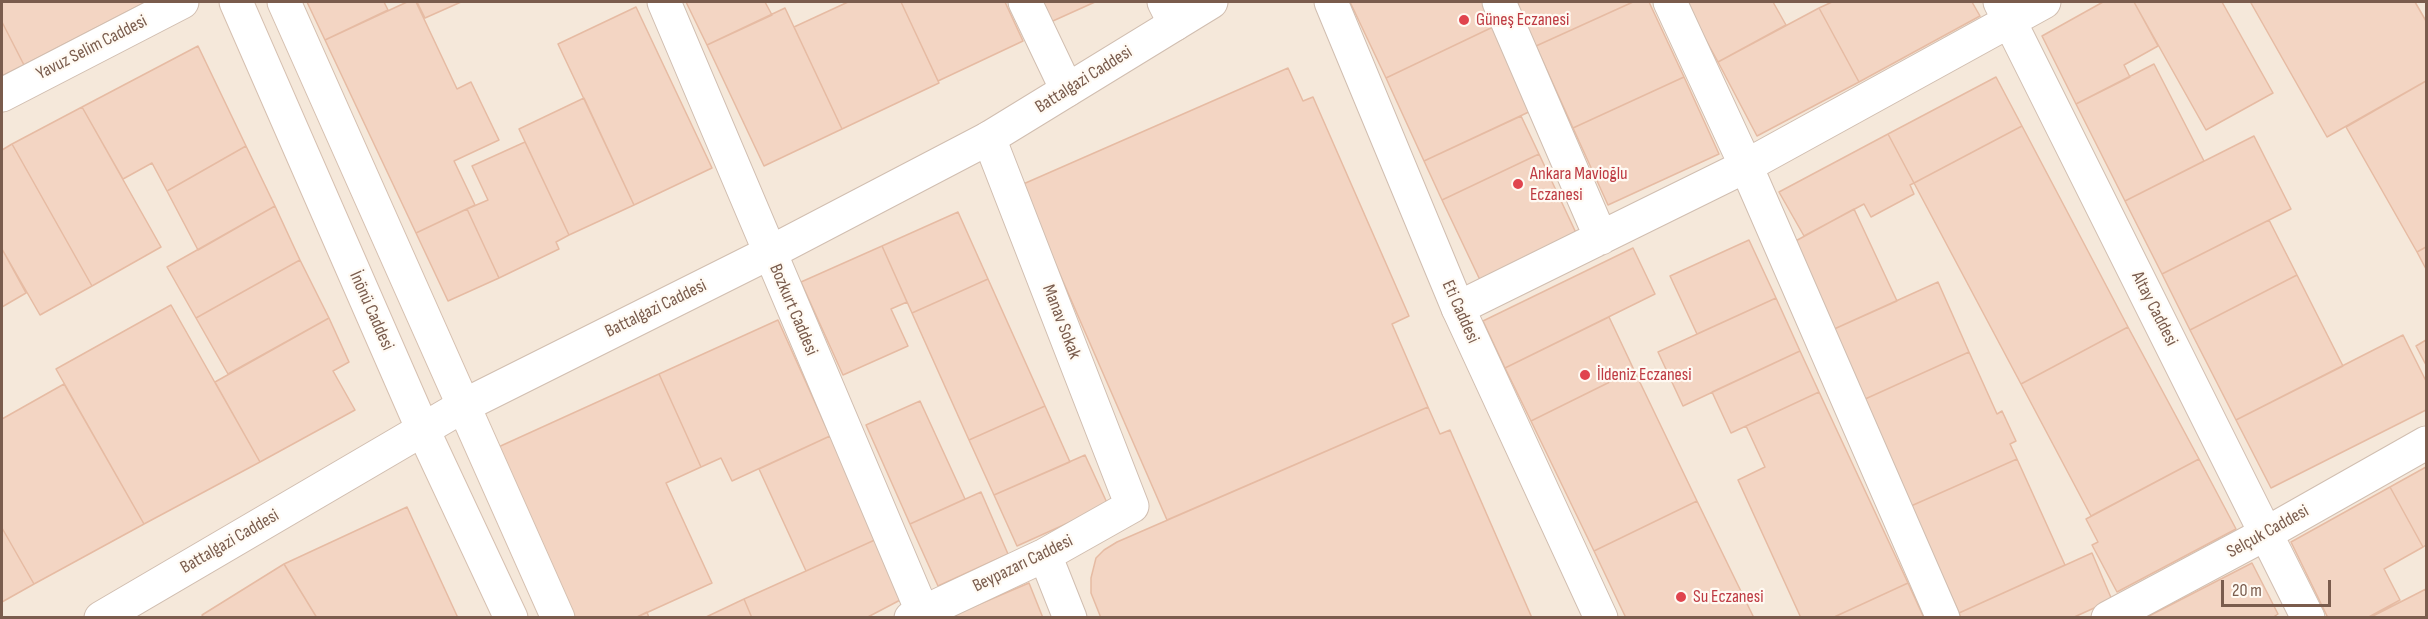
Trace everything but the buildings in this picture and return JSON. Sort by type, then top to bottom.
[{"type":"street","name":"Yavuz Selim Caddesi","points":[[2,95],[182,2]]},
{"type":"street","name":"İnönü Caddesi","points":[[236,2],[423,430],[511,618]]},
{"type":"street","points":[[284,2],[558,618]]},
{"type":"street","name":"Bozkurt Caddesi","points":[[664,2],[920,616]]},
{"type":"street","points":[[1024,2],[1068,90]]},
{"type":"street","name":"Battalgazi Caddesi","points":[[101,618],[462,406],[769,253],[989,138],[1068,90],[1169,13],[1211,2]]},
{"type":"street","name":"Eti Caddesi","points":[[1331,2],[1458,308],[1601,618]]},
{"type":"street","points":[[1499,2],[1601,238]]},
{"type":"street","points":[[1670,2],[1746,166],[1942,618]]},
{"type":"street","points":[[1458,308],[1746,166],[2004,11],[2044,2]]},
{"type":"street","name":"Altay Caddesi","points":[[2004,11],[2308,618]]},
{"type":"street","name":"Manav Sokak","points":[[989,138],[1132,506]]},
{"type":"street","name":"Selçuk Caddesi","points":[[2108,618],[2267,533],[2427,443]]},
{"type":"street","name":"Beypazarı Caddesi","points":[[920,616],[1045,555],[1132,506]]},
{"type":"street","points":[[1045,555],[1070,618]]},
{"type":"shaded area","points":[[2,2],[2426,2],[2426,617],[2,617]]},
{"type":"place","name":"Güneş Eczanesi","points":[[1464,20]]},
{"type":"place","name":"Ankara Mavioğlu Eczanesi","points":[[1518,184]]},
{"type":"place","name":"İldeniz Eczanesi","points":[[1585,375]]},
{"type":"place","name":"Su Eczanesi","points":[[1681,597]]}]
